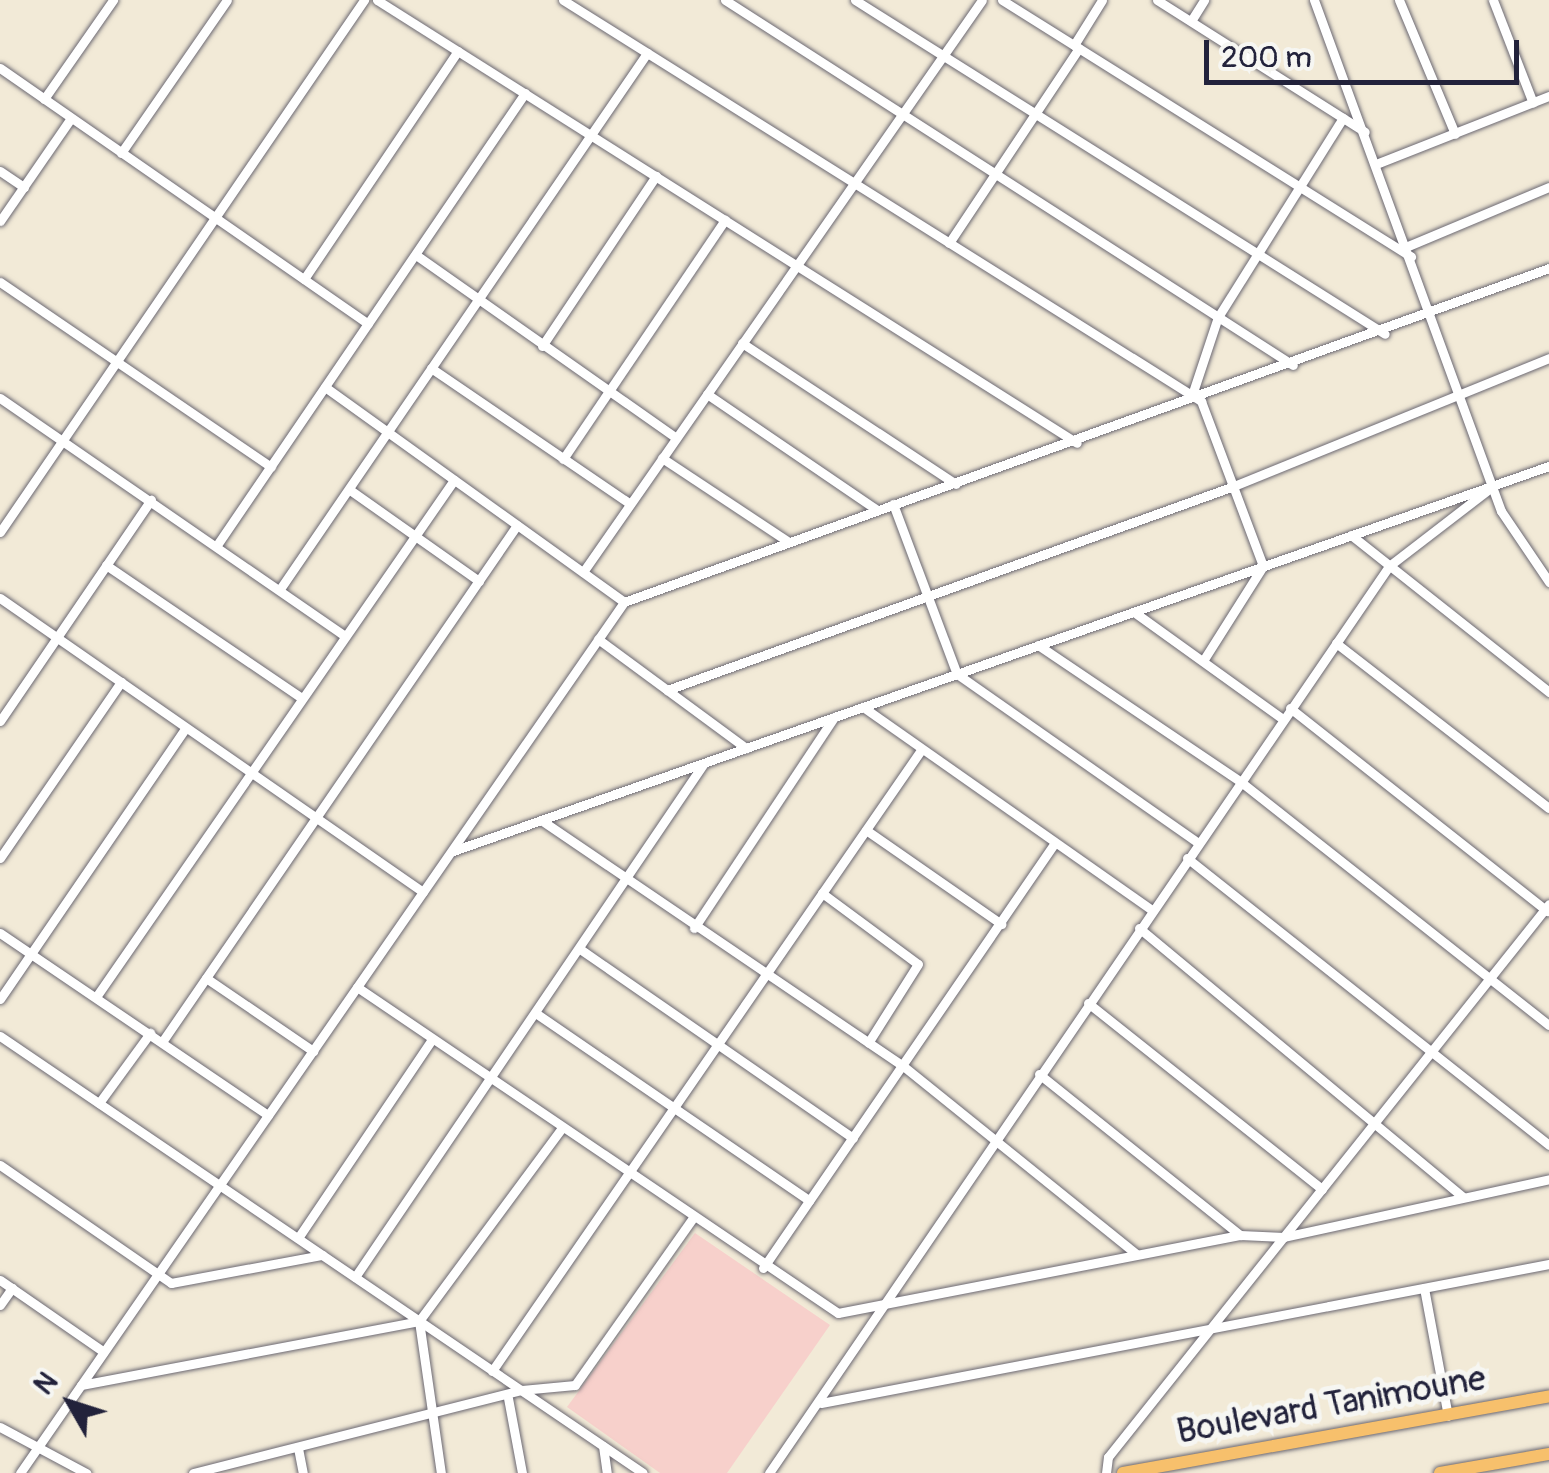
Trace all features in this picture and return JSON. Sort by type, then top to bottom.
[{"type":"main road","name":"Boulevard Tanimoune","points":[[1123,1473],[1549,1396]]},
{"type":"main road","points":[[1440,1473],[1549,1454]]},
{"type":"street","points":[[44,99],[113,0]]},
{"type":"street","points":[[121,152],[227,0]]},
{"type":"street","points":[[0,532],[364,0]]},
{"type":"street","points":[[378,0],[1077,443]]},
{"type":"street","points":[[563,0],[1196,398],[1263,566]]},
{"type":"street","points":[[725,0],[1293,365]]},
{"type":"street","points":[[855,0],[1385,334]]},
{"type":"street","points":[[583,572],[982,0]]},
{"type":"street","points":[[1002,0],[1413,258]]},
{"type":"street","points":[[950,243],[1036,114],[1102,0]]},
{"type":"street","points":[[1158,0],[1365,132]]},
{"type":"street","points":[[1190,21],[1204,0]]},
{"type":"street","points":[[1314,0],[1413,258],[1493,486],[1512,533],[1549,582]]},
{"type":"street","points":[[1399,0],[1455,134]]},
{"type":"street","points":[[1492,0],[1533,103]]},
{"type":"street","points":[[304,280],[458,51]]},
{"type":"street","points":[[280,589],[648,53]]},
{"type":"street","points":[[0,68],[368,324]]},
{"type":"street","points":[[217,545],[525,93]]},
{"type":"street","points":[[1376,164],[1549,96]]},
{"type":"street","points":[[0,222],[72,118]]},
{"type":"street","points":[[1196,398],[1218,317],[1344,118]]},
{"type":"street","points":[[0,170],[24,187]]},
{"type":"street","points":[[542,346],[656,176]]},
{"type":"street","points":[[1408,246],[1549,187]]},
{"type":"street","points":[[563,458],[725,220]]},
{"type":"street","points":[[416,254],[676,438]]},
{"type":"street","points":[[20,1473],[624,602],[893,504],[1385,334],[1549,268]]},
{"type":"street","points":[[0,282],[271,467]]},
{"type":"street","points":[[742,343],[956,484]]},
{"type":"street","points":[[667,690],[1234,486],[1462,397],[1549,358]]},
{"type":"street","points":[[431,368],[630,504]]},
{"type":"street","points":[[325,388],[624,602]]},
{"type":"street","points":[[707,394],[876,510]]},
{"type":"street","points":[[0,398],[345,636]]},
{"type":"street","points":[[662,458],[789,542]]},
{"type":"street","points":[[450,852],[1549,466]]},
{"type":"street","points":[[96,997],[454,480]]},
{"type":"street","points":[[769,1473],[821,1402],[1150,909],[1388,566],[1493,486]]},
{"type":"street","points":[[350,490],[478,581]]},
{"type":"street","points":[[0,721],[152,500]]},
{"type":"street","points":[[893,504],[931,592],[957,674],[1197,842]]},
{"type":"street","points":[[162,1042],[313,815],[517,525]]},
{"type":"street","points":[[1351,536],[1549,692]]},
{"type":"street","points":[[106,565],[302,698]]},
{"type":"street","points":[[1203,661],[1263,566]]},
{"type":"street","points":[[0,598],[423,892]]},
{"type":"street","points":[[1134,612],[1283,719]]},
{"type":"street","points":[[598,639],[746,748]]},
{"type":"street","points":[[1336,643],[1549,808]]},
{"type":"street","points":[[1038,646],[1240,782],[1549,1025]]},
{"type":"street","points":[[0,858],[121,682]]},
{"type":"street","points":[[862,707],[1150,909]]},
{"type":"street","points":[[1106,1473],[1108,1457],[1548,909],[1290,708]]},
{"type":"street","points":[[694,928],[834,717]]},
{"type":"street","points":[[0,1000],[186,729]]},
{"type":"street","points":[[492,1370],[921,750]]},
{"type":"street","points":[[356,1277],[704,763]]},
{"type":"street","points":[[541,820],[626,883],[902,1065],[1136,1254]]},
{"type":"street","points":[[866,830],[1001,924]]},
{"type":"street","points":[[762,1268],[1054,844]]},
{"type":"street","points":[[1187,858],[1434,1049],[1549,1146]]},
{"type":"street","points":[[822,893],[918,964],[868,1043]]},
{"type":"street","points":[[1138,928],[1377,1119],[1463,1198]]},
{"type":"street","points":[[0,933],[268,1115]]},
{"type":"street","points":[[580,950],[854,1138]]},
{"type":"street","points":[[206,978],[313,1051]]},
{"type":"street","points":[[356,988],[762,1268],[838,1313],[1240,1235],[1284,1237],[1549,1178]]},
{"type":"street","points":[[1088,1002],[1322,1189]]},
{"type":"street","points":[[536,1014],[810,1200]]},
{"type":"street","points":[[99,1103],[150,1033]]},
{"type":"street","points":[[0,1036],[643,1473]]},
{"type":"street","points":[[298,1238],[432,1039]]},
{"type":"street","points":[[1040,1074],[1240,1235]]},
{"type":"street","points":[[81,1385],[419,1321],[562,1128]]},
{"type":"street","points":[[0,1165],[158,1274],[184,1286],[322,1254]]},
{"type":"street","points":[[193,1473],[225,1469],[508,1398],[521,1390],[584,1378],[692,1218]]},
{"type":"street","points":[[821,1402],[1549,1264]]},
{"type":"street","points":[[0,1280],[104,1352]]},
{"type":"street","points":[[0,1306],[12,1288]]},
{"type":"street","points":[[1424,1288],[1448,1416]]},
{"type":"street","points":[[419,1321],[440,1473]]},
{"type":"street","points":[[508,1398],[522,1473]]},
{"type":"street","points":[[0,1428],[86,1473]]},
{"type":"street","points":[[603,1446],[607,1473]]},
{"type":"street","points":[[298,1448],[303,1473]]},
{"type":"shaded area","points":[[695,1233],[830,1325],[727,1473],[660,1473],[567,1407]]}]
